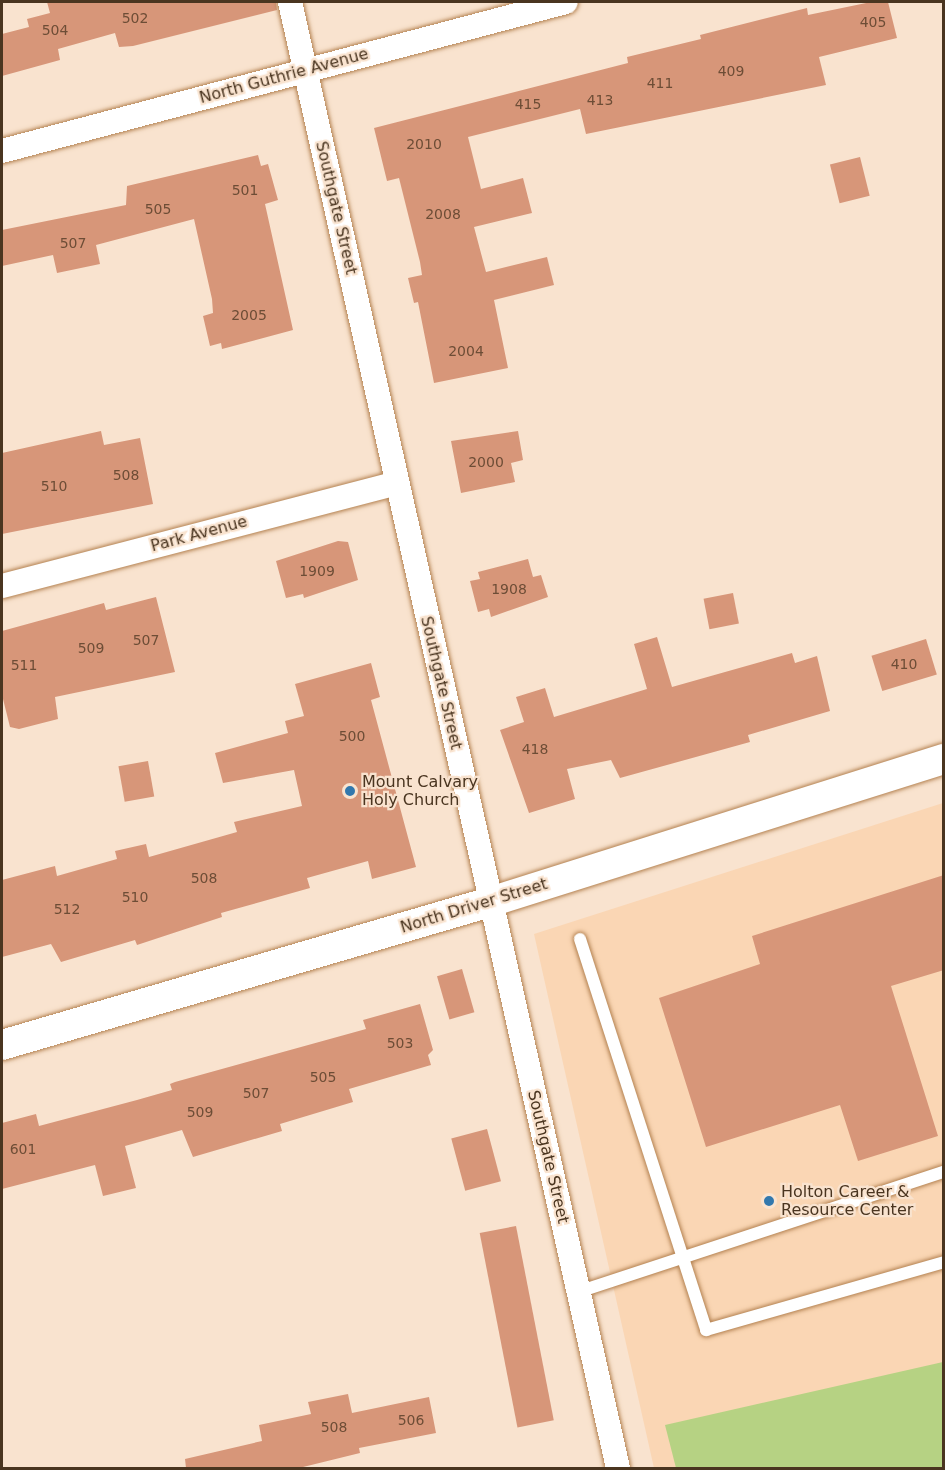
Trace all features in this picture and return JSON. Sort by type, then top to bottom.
[{"type":"street","name":"Southgate Street","points":[[290,2],[618,1468]]},
{"type":"street","name":"North Guthrie Avenue","points":[[2,151],[566,2]]},
{"type":"street","name":"Park Avenue","points":[[2,586],[397,483]]},
{"type":"street","name":"North Driver Street","points":[[2,1045],[490,902],[944,759]]},
{"type":"lane","points":[[580,939],[679,1256],[706,1330],[944,1262]]},
{"type":"lane","points":[[578,1292],[679,1256],[944,1172]]},
{"type":"shaded area","name":"Holton Career & Resource Center","points":[[943,803],[943,1468],[654,1468],[534,934]]},
{"type":"green space","points":[[943,1362],[943,1468],[676,1468],[665,1425]]},
{"type":"building","points":[[47,2],[276,2],[277,10],[133,46],[119,47],[115,33],[58,49],[60,60],[2,76],[2,34],[29,27],[27,19],[50,13]]},
{"type":"building","points":[[871,2],[888,2],[897,38],[819,57],[826,85],[586,134],[580,109],[468,137],[481,189],[523,178],[532,213],[474,227],[486,272],[547,257],[554,285],[494,300],[508,368],[434,383],[418,302],[414,303],[408,278],[422,275],[420,262],[399,178],[387,181],[374,128],[628,63],[627,57],[701,39],[700,35],[807,8],[808,15]]},
{"type":"building","points":[[258,155],[261,166],[268,164],[278,200],[265,204],[293,330],[222,349],[221,343],[210,346],[203,316],[213,313],[212,299],[194,219],[96,245],[100,264],[57,273],[53,255],[2,266],[2,230],[126,205],[127,186]]},
{"type":"building","points":[[860,157],[870,196],[840,203],[830,164]]},
{"type":"building","points":[[101,431],[104,445],[140,438],[153,504],[2,534],[2,453]]},
{"type":"building","points":[[518,431],[523,460],[511,463],[515,482],[461,493],[451,441]]},
{"type":"building","points":[[338,541],[348,542],[358,580],[304,598],[303,594],[286,598],[276,561]]},
{"type":"building","points":[[528,559],[533,577],[541,575],[548,597],[491,617],[489,609],[478,612],[470,581],[480,579],[478,572]]},
{"type":"building","points":[[733,593],[739,623],[709,629],[704,599]]},
{"type":"building","points":[[156,597],[175,672],[55,697],[58,719],[19,729],[10,727],[2,695],[2,631],[104,603],[106,610]]},
{"type":"building","points":[[657,637],[672,687],[792,653],[795,663],[817,656],[830,711],[748,735],[750,742],[620,778],[611,760],[567,769],[575,799],[529,813],[500,730],[524,722],[516,697],[545,688],[554,717],[647,689],[634,644]]},
{"type":"building","points":[[926,639],[937,674],[882,691],[871,656]]},
{"type":"building","points":[[371,663],[380,697],[371,700],[416,867],[372,879],[368,861],[307,878],[310,888],[221,913],[222,917],[137,945],[135,940],[61,962],[51,944],[2,957],[2,880],[55,866],[57,876],[117,859],[115,851],[146,844],[149,857],[237,832],[234,822],[302,806],[294,770],[223,783],[215,753],[288,733],[285,721],[304,716],[295,684]]},
{"type":"building","points":[[148,761],[154,796],[125,802],[118,766]]},
{"type":"building","points":[[944,875],[944,970],[891,986],[938,1136],[858,1161],[840,1105],[706,1147],[659,998],[760,964],[752,936]]},
{"type":"building","points":[[462,969],[474,1012],[449,1019],[437,976]]},
{"type":"building","points":[[420,1004],[433,1050],[428,1055],[431,1065],[349,1089],[353,1102],[280,1124],[282,1131],[193,1157],[182,1130],[125,1146],[136,1188],[103,1196],[95,1165],[2,1189],[2,1123],[36,1114],[39,1126],[137,1100],[172,1090],[170,1084],[175,1082],[366,1029],[363,1020]]},
{"type":"building","points":[[487,1129],[501,1181],[465,1191],[451,1139]]},
{"type":"building","points":[[516,1226],[554,1420],[517,1427],[480,1233]]},
{"type":"building","points":[[348,1394],[352,1413],[429,1397],[436,1433],[359,1448],[360,1453],[299,1468],[186,1468],[185,1459],[262,1441],[259,1425],[311,1414],[308,1402]]},
{"type":"place","name":"Mount Calvary Holy Church","points":[[350,791]]},
{"type":"place","name":"Holton Career & Resource Center","points":[[769,1201]]}]
